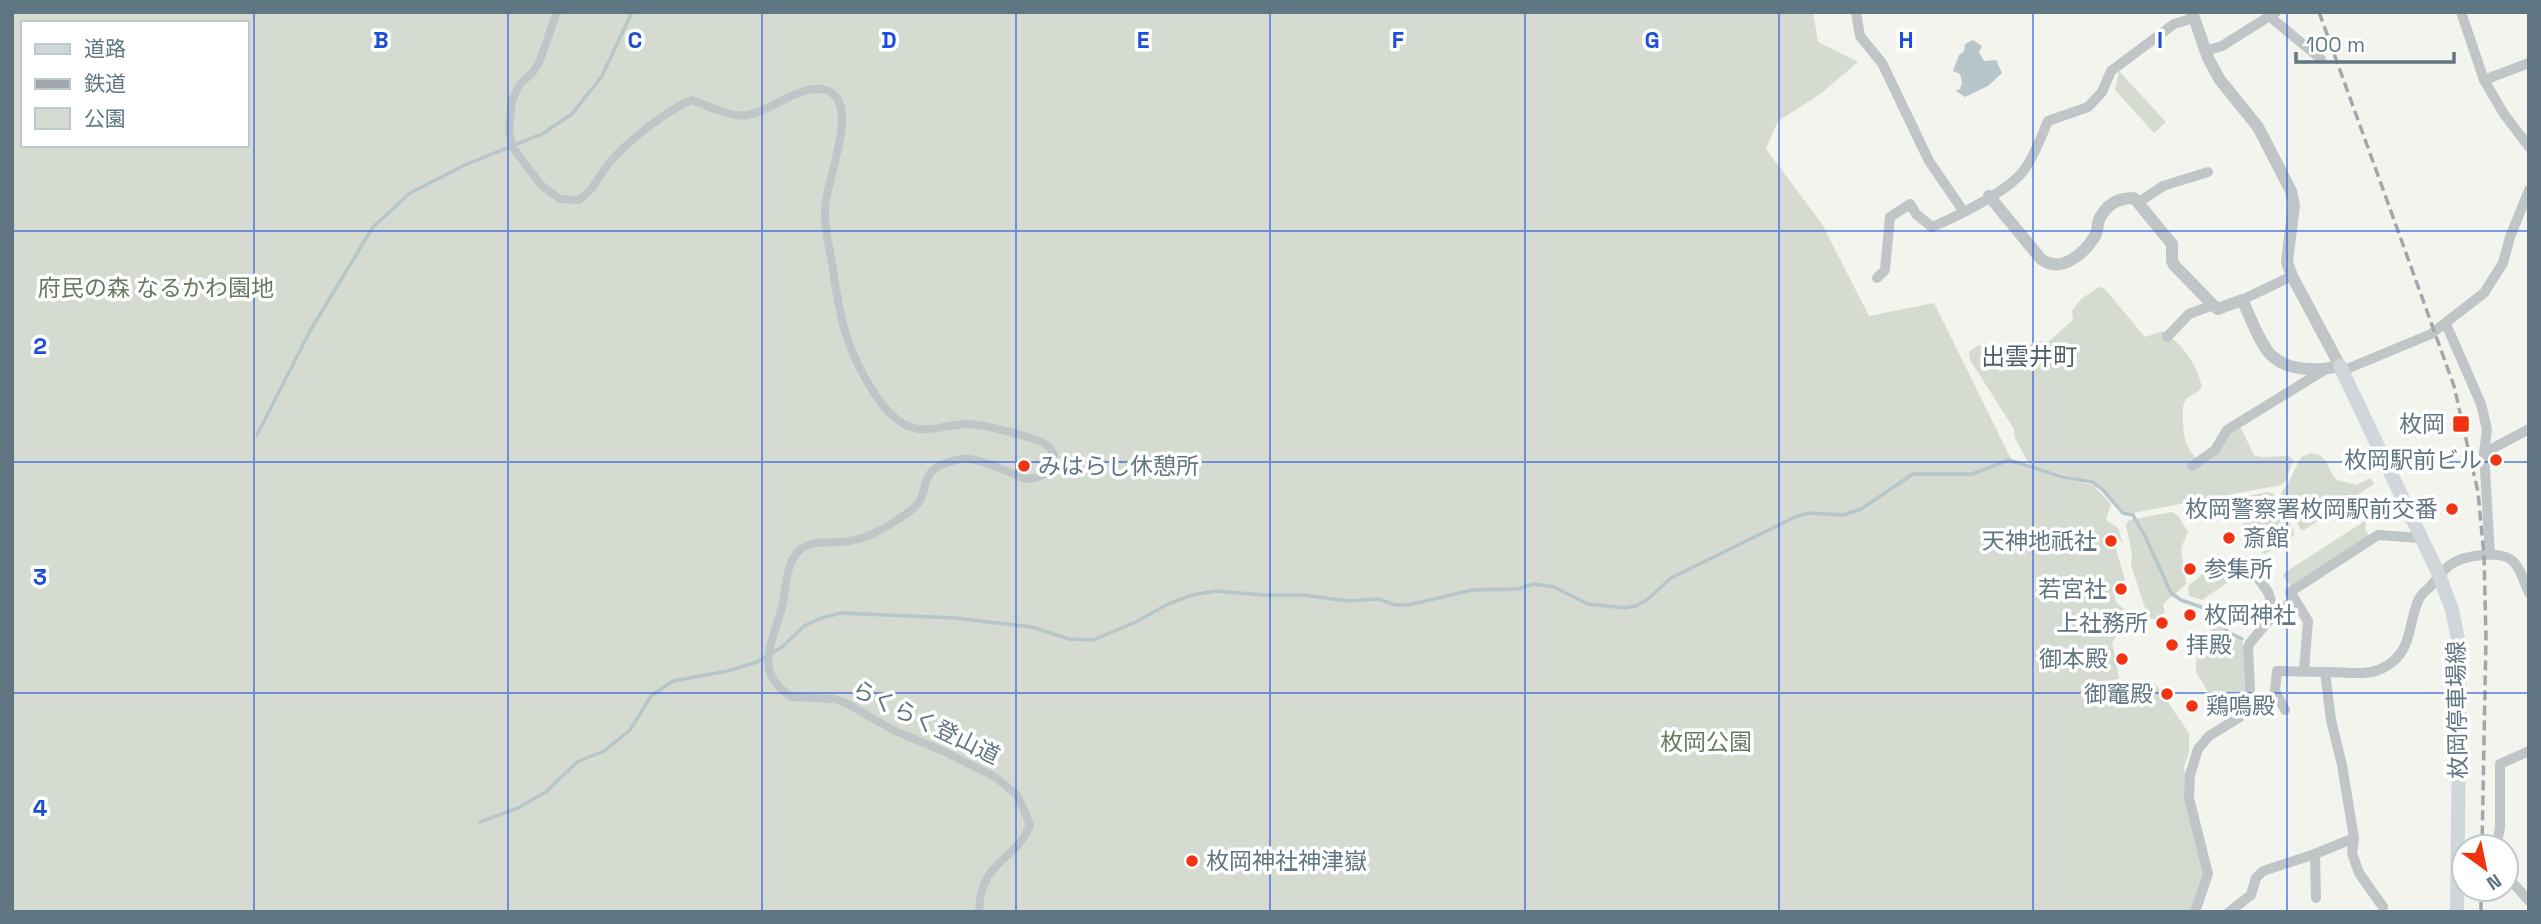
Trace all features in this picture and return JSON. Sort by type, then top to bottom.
[{"type":"main road","name":"枚岡停車場線","points":[[2336,369],[2439,575],[2452,611],[2460,649],[2461,833]]},
{"type":"street","name":"らくらく登山道","points":[[557,12],[539,62],[520,84],[512,100],[509,115],[512,146],[541,185],[559,199],[579,200],[596,187],[610,163],[627,147],[675,109],[692,100],[730,114],[748,115],[806,90],[817,88],[835,94],[842,116],[824,209],[837,298],[848,347],[882,407],[911,428],[920,430],[967,424],[1031,438],[1049,447],[1054,455],[1050,468],[1034,479],[1026,479],[972,458],[952,461],[929,472],[923,498],[917,505],[874,534],[847,542],[812,543],[799,550],[789,570],[770,653],[768,667],[773,679],[792,697],[835,699],[846,703],[895,731],[995,776],[1017,795],[1030,824],[1027,832],[999,861],[984,882],[979,897],[979,912]]},
{"type":"street","points":[[1856,12],[1860,36],[1882,63],[1928,161],[1964,212]]},
{"type":"street","points":[[2461,12],[2484,80],[2504,114],[2529,147]]},
{"type":"street","points":[[2206,51],[2222,46],[2272,14],[2321,59]]},
{"type":"street","points":[[1877,278],[1885,270],[1890,217],[1910,204],[1916,214],[1931,226],[1964,212],[1989,196],[2023,171],[2048,121],[2088,107],[2102,92],[2111,71],[2174,24],[2193,15],[2220,80],[2258,127],[2291,191],[2294,205],[2287,262],[2336,369]]},
{"type":"street","points":[[2484,80],[2529,63]]},
{"type":"street","points":[[2139,202],[2163,186],[2208,172]]},
{"type":"street","points":[[2192,466],[2215,450],[2227,430],[2237,424],[2336,369],[2431,334],[2484,293],[2503,263],[2510,237],[2529,190]]},
{"type":"street","points":[[1989,196],[2049,265],[2067,263],[2086,249],[2097,231],[2099,221],[2112,203],[2121,198],[2134,198],[2172,244],[2174,265],[2218,309],[2292,276]]},
{"type":"street","points":[[2242,300],[2270,355],[2284,364],[2298,368],[2336,369]]},
{"type":"street","points":[[2167,337],[2189,314],[2213,305]]},
{"type":"street","points":[[2446,324],[2481,404],[2487,429],[2484,453],[2490,555]]},
{"type":"street","points":[[2484,453],[2529,429]]},
{"type":"street","points":[[2304,670],[2308,621],[2290,592],[2378,535],[2421,538]]},
{"type":"street","points":[[2285,710],[2275,691],[2277,671],[2366,673],[2384,668],[2401,654],[2411,634],[2420,599],[2446,566],[2471,556],[2507,556],[2515,561],[2529,593]]},
{"type":"street","points":[[2258,578],[2268,592],[2275,613]]},
{"type":"street","points":[[2195,912],[2208,874],[2189,798],[2190,775],[2198,749],[2209,736],[2245,711],[2250,689],[2248,647],[2275,613],[2295,600]]},
{"type":"street","points":[[2325,672],[2331,720],[2342,765],[2354,838],[2352,853],[2359,873],[2383,907]]},
{"type":"street","points":[[2499,833],[2500,765],[2529,751]]},
{"type":"street","points":[[2245,912],[2256,878],[2263,871],[2354,838]]},
{"type":"street","points":[[2315,854],[2316,898]]},
{"type":"street","points":[[2229,912],[2251,895]]},
{"type":"green space","points":[[12,12],[1813,12],[1818,42],[1858,62],[1819,95],[1778,121],[1766,149],[1822,224],[1869,316],[1934,303],[2013,463],[2093,485],[2111,504],[2106,520],[2118,528],[2123,544],[2115,533],[2105,539],[2110,546],[2115,546],[2125,580],[2112,587],[2116,602],[2124,609],[2132,609],[2137,624],[2112,642],[2119,678],[2152,682],[2156,685],[2189,733],[2189,753],[2184,767],[2204,872],[2192,912],[12,912]]},
{"type":"green space","points":[[2119,71],[2166,122],[2154,133],[2115,90]]},
{"type":"green space","points":[[2099,287],[2104,288],[2145,337],[2163,331],[2183,348],[2192,362],[2202,387],[2185,401],[2184,436],[2191,452],[2200,463],[2232,430],[2240,426],[2254,455],[2289,456],[2293,460],[2286,481],[2281,485],[2133,513],[2124,511],[2097,483],[2030,466],[2015,438],[2014,429],[1970,360],[1969,352],[1978,345],[1999,358],[2010,358],[2036,341],[2049,341],[2073,320],[2072,311],[2081,299]]},
{"type":"green space","points":[[2311,453],[2325,460],[2337,480],[2356,485],[2371,478],[2374,484],[2301,530],[2281,493],[2301,457]]},
{"type":"green space","points":[[2268,492],[2273,494],[2294,535],[2265,554],[2261,552],[2229,502],[2231,499]]},
{"type":"green space","points":[[2172,512],[2178,516],[2188,532],[2181,548],[2186,583],[2165,602],[2165,612],[2151,619],[2148,617],[2131,565],[2132,554],[2126,525],[2129,520]]},
{"type":"green space","points":[[2368,519],[2365,528],[2369,536],[2290,586],[2283,576],[2284,573]]},
{"type":"green space","points":[[2217,562],[2231,576],[2231,580],[2202,600],[2189,596],[2188,586]]},
{"type":"green space","points":[[2219,625],[2226,633],[2243,642],[2245,692],[2239,712],[2235,715],[2222,715],[2196,672],[2197,642]]},
{"type":"shaded area","points":[[1973,40],[1982,46],[1979,52],[1984,61],[1996,60],[2002,73],[1988,86],[1965,97],[1956,91],[1962,83],[1960,74],[1953,71],[1965,44]]},
{"type":"waterway","points":[[257,435],[310,331],[373,227],[410,193],[467,164],[542,134],[572,114],[602,76],[632,12]]},
{"type":"waterway","points":[[480,822],[518,808],[547,791],[577,762],[604,751],[630,730],[651,696],[673,681],[728,671],[757,662],[782,647],[804,626],[841,613],[955,618],[1032,627],[1069,639],[1093,640],[1136,622],[1168,604],[1192,595],[1216,591],[1303,595],[1348,601],[1379,599],[1395,605],[1408,605],[1472,590],[1518,589],[1533,584],[1554,587],[1588,604],[1625,608],[1647,600],[1671,578],[1793,518],[1807,513],[1843,515],[1861,509],[1913,474],[1972,474],[2009,460],[2063,477],[2092,482],[2102,489],[2123,513],[2133,515],[2171,593],[2181,600],[2207,609],[2228,632],[2242,639]]},
{"type":"railway","points":[[2319,12],[2454,386],[2478,492],[2484,555],[2486,638],[2482,833]]},
{"type":"railway","points":[[2481,903],[2481,912]]},
{"type":"place","name":"枚岡","points":[[2461,424]]},
{"type":"place","name":"枚岡駅前ビル","points":[[2496,460]]},
{"type":"place","name":"みはらし休憩所","points":[[1024,466]]},
{"type":"place","name":"枚岡警察署枚岡駅前交番","points":[[2452,509]]},
{"type":"place","name":"斎館","points":[[2229,538]]},
{"type":"place","name":"天神地祇社","points":[[2111,541]]},
{"type":"place","name":"参集所","points":[[2190,569]]},
{"type":"place","name":"若宮社","points":[[2121,589]]},
{"type":"place","name":"枚岡神社","points":[[2190,615]]},
{"type":"place","name":"上社務所","points":[[2162,623]]},
{"type":"place","name":"拝殿","points":[[2172,645]]},
{"type":"place","name":"御本殿","points":[[2122,659]]},
{"type":"place","name":"御竈殿","points":[[2167,694]]},
{"type":"place","name":"鶏鳴殿","points":[[2192,706]]},
{"type":"place","name":"枚岡神社神津嶽","points":[[1192,861]]},
{"type":"district","name":"出雲井町","points":[[2029,356]]},
{"type":"park label","name":"府民の森 なるかわ園地","points":[[156,288]]},
{"type":"park label","name":"枚岡公園","points":[[1706,742]]}]
